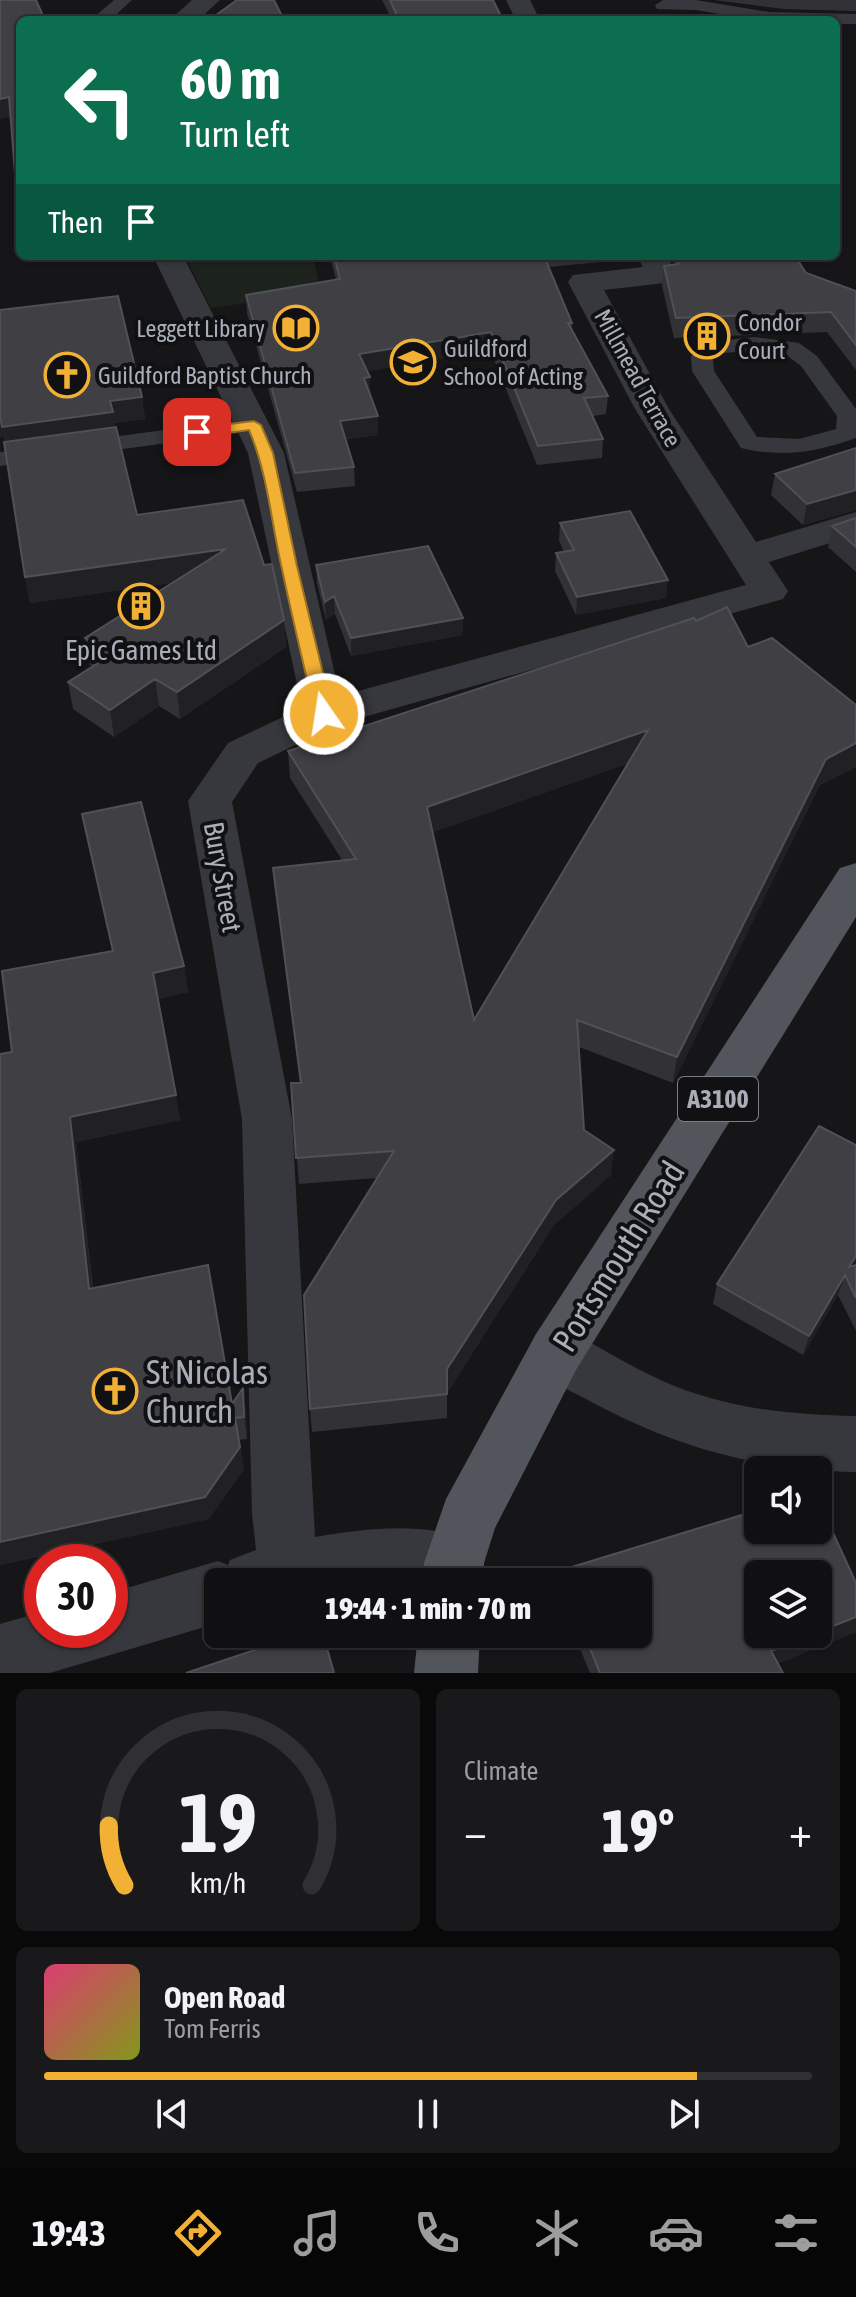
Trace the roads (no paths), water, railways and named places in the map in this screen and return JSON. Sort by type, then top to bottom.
[{"type":"main road","name":"Portsmouth Road","points":[[454,1568],[467,1520],[482,1487],[556,1352],[856,880]]},
{"type":"main road","points":[[446,1673],[448,1648]]},
{"type":"street","points":[[187,16],[208,0]]},
{"type":"street","points":[[170,260],[266,453],[324,714]]},
{"type":"street","name":"Millmead Terrace","points":[[654,260],[662,275],[584,282],[652,409],[758,574]]},
{"type":"street","name":"Bury Street","points":[[272,1568],[282,1513],[267,1119],[210,801],[243,753],[324,714],[758,574],[856,523]]},
{"type":"street","points":[[556,1352],[651,1406],[706,1426],[766,1440],[820,1445],[856,1444]]},
{"type":"street","points":[[329,1568],[411,1557],[442,1568]]},
{"type":"street","points":[[128,1619],[204,1596]]},
{"type":"street","points":[[0,1656],[28,1648]]},
{"type":"lane","points":[[105,16],[124,0]]},
{"type":"lane","points":[[663,5],[696,5],[763,16]]},
{"type":"lane","points":[[754,344],[791,348],[809,361],[849,416],[852,434],[782,449],[749,443],[703,371],[702,356],[716,347],[754,344]]},
{"type":"lane","points":[[0,459],[254,425]]},
{"type":"place","name":"Leggett Library","points":[[296,328]]},
{"type":"place","name":"Condor Court","points":[[707,336]]},
{"type":"place","name":"Guildford School of Acting","points":[[413,362]]},
{"type":"place","name":"Guildford Baptist Church","points":[[67,375]]},
{"type":"place","name":"Epic Games Ltd","points":[[141,606]]},
{"type":"place","name":"St Nicolas Church","points":[[115,1391]]}]
